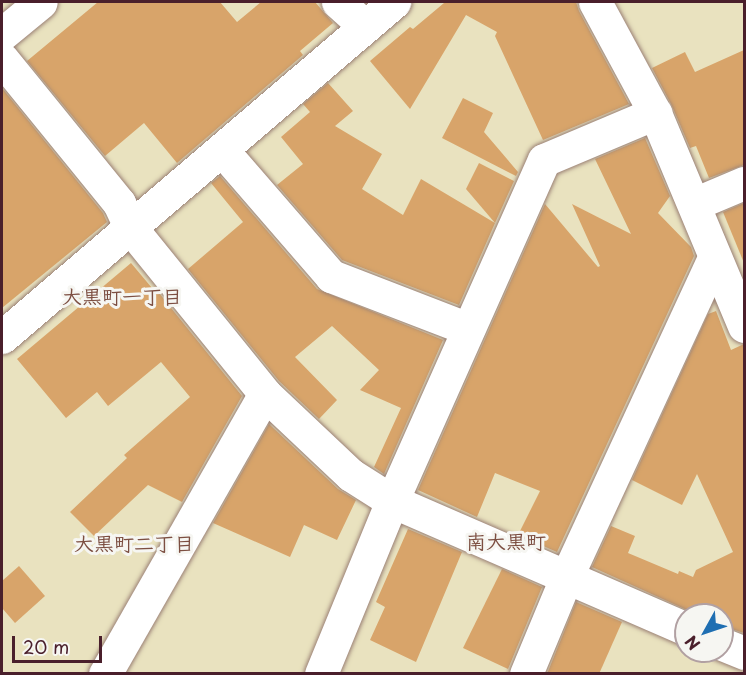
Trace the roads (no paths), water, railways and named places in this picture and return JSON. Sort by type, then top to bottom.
[{"type":"street","points":[[2,34],[41,2]]},
{"type":"street","points":[[338,2],[365,26]]},
{"type":"street","points":[[2,337],[394,2]]},
{"type":"street","points":[[595,2],[655,112],[744,326]]},
{"type":"street","points":[[2,59],[119,203],[130,227],[265,394],[351,475],[392,501],[674,624]]},
{"type":"street","points":[[321,674],[392,501],[544,160],[655,112]]},
{"type":"street","points":[[222,150],[331,276],[468,329]]},
{"type":"street","points":[[694,204],[744,183]]},
{"type":"street","points":[[526,674],[566,578],[714,257]]},
{"type":"street","points":[[105,674],[265,394]]},
{"type":"district","name":"大黒町一丁目","points":[[122,296]]},
{"type":"district","name":"南大黒町","points":[[506,541]]},
{"type":"district","name":"大黒町二丁目","points":[[134,543]]}]
